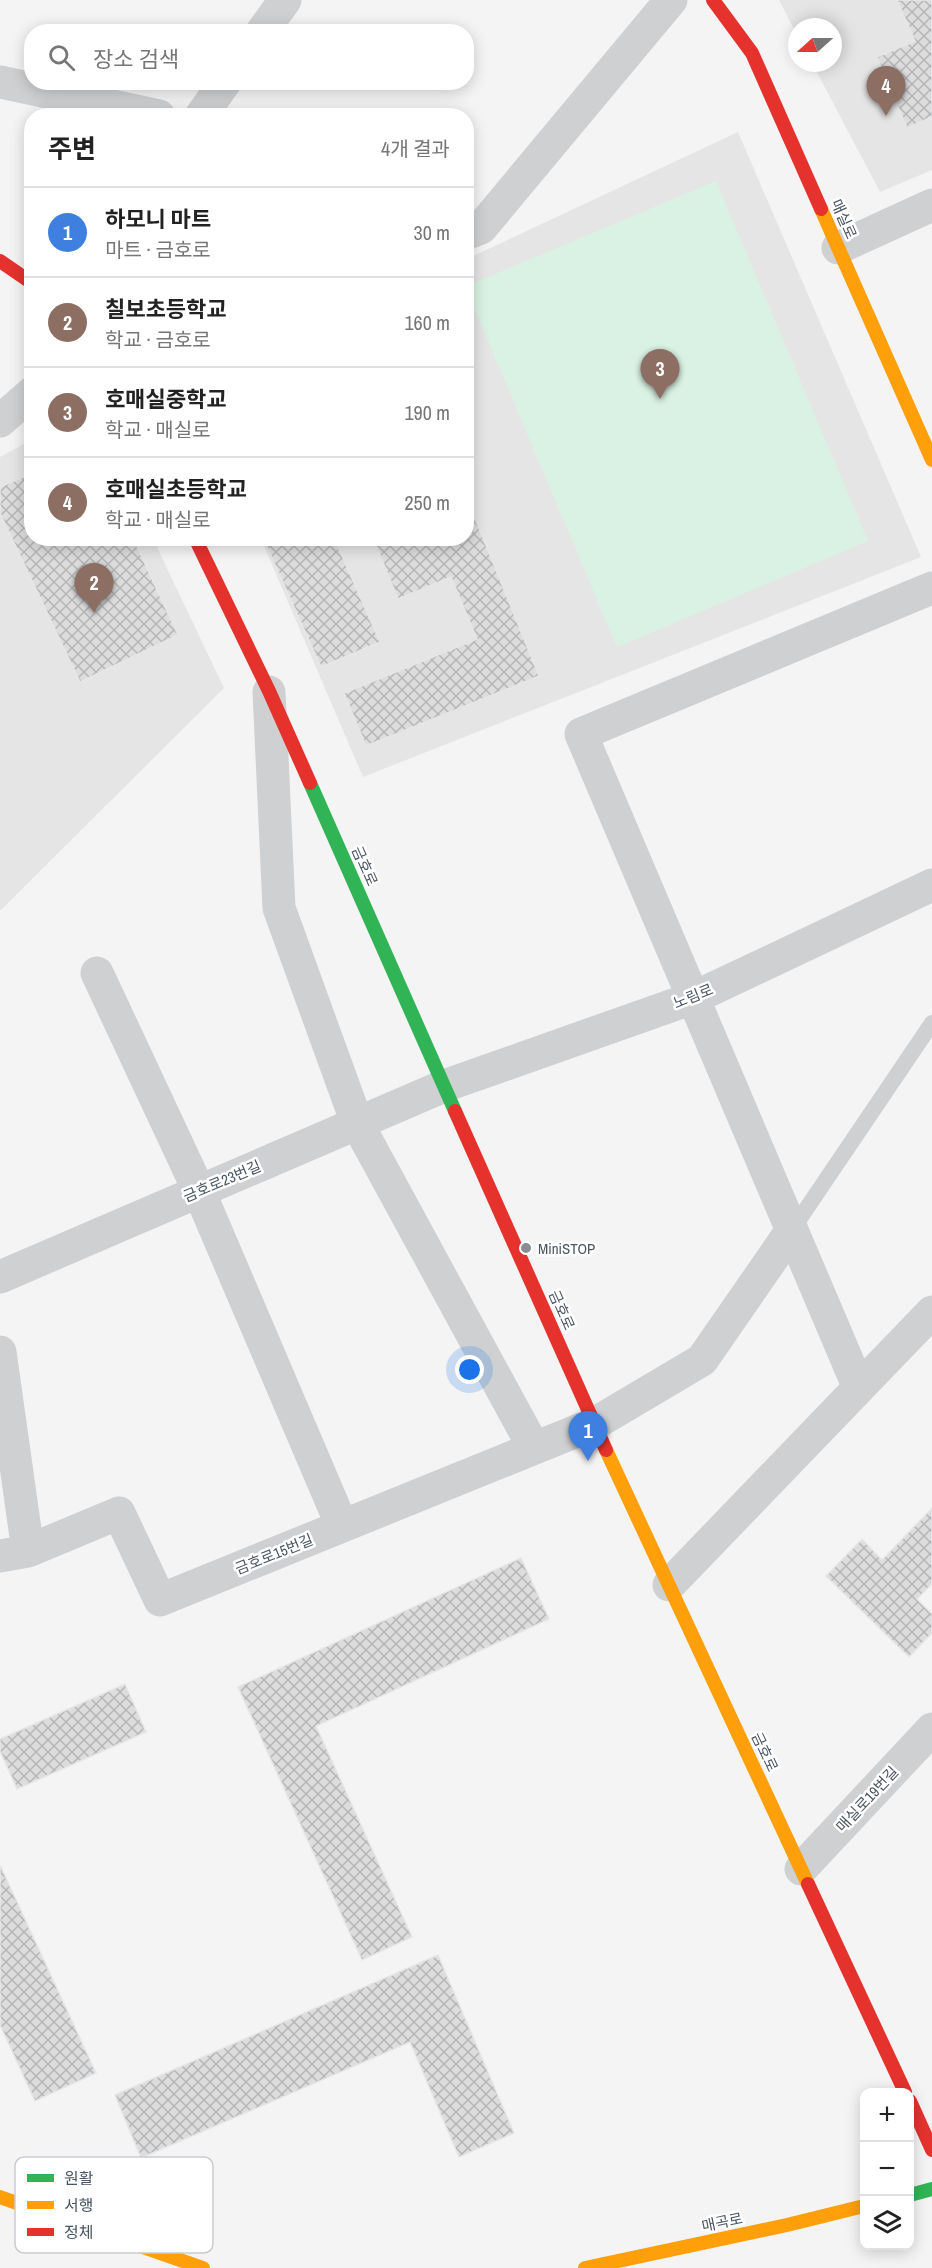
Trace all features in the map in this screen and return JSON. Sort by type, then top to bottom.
[{"type":"street","points":[[268,24],[285,0]]},
{"type":"street","points":[[474,231],[481,228],[671,0]]},
{"type":"street","name":"매실로","points":[[712,0],[752,53],[932,460]]},
{"type":"street","points":[[0,82],[24,87]]},
{"type":"street","points":[[37,90],[122,108]]},
{"type":"street","points":[[207,108],[219,90]]},
{"type":"street","points":[[838,248],[932,205]]},
{"type":"street","points":[[0,261],[24,278]]},
{"type":"street","points":[[0,421],[24,400]]},
{"type":"street","name":"금호로","points":[[199,546],[269,691],[594,1424],[903,2088]]},
{"type":"street","points":[[859,1388],[581,735],[932,588]]},
{"type":"street","points":[[269,691],[279,908],[357,1123],[534,1448]]},
{"type":"street","name":"노림로","points":[[444,1086],[693,998],[932,885]]},
{"type":"street","points":[[97,973],[199,1191],[342,1526]]},
{"type":"street","name":"금호로23번길","points":[[0,1277],[444,1086]]},
{"type":"street","name":"금호로15번길","points":[[14,1554],[119,1513],[160,1600],[594,1424],[702,1360],[792,1230]]},
{"type":"street","points":[[669,1586],[932,1312]]},
{"type":"street","points":[[0,1352],[14,1554]]},
{"type":"street","name":"매실로19번길","points":[[801,1869],[932,1729]]},
{"type":"street","points":[[914,2112],[932,2150]]},
{"type":"street","points":[[914,2194],[932,2189]]},
{"type":"street","points":[[0,2197],[15,2202]]},
{"type":"street","name":"매곡로","points":[[585,2268],[860,2207]]},
{"type":"street","points":[[161,2253],[204,2268]]},
{"type":"lane","points":[[792,1230],[932,1023]]},
{"type":"shaded area","points":[[779,0],[932,0],[932,170],[880,192],[817,72],[842,72],[842,18],[788,18]]},
{"type":"shaded area","points":[[738,132],[921,557],[363,777],[264,546],[474,546],[474,256]]},
{"type":"shaded area","points":[[24,444],[24,546],[156,546],[224,688],[0,911],[0,457]]},
{"type":"green space","points":[[716,181],[868,541],[617,647],[474,308],[474,283]]},
{"type":"building","points":[[897,0],[932,0],[932,117],[907,128],[877,57],[915,41]]},
{"type":"building","points":[[24,476],[24,546],[137,546],[178,635],[80,682],[0,513],[0,487]]},
{"type":"building","points":[[474,516],[539,676],[366,746],[344,693],[477,639],[451,577],[398,599],[376,546],[474,546]]},
{"type":"building","points":[[267,546],[338,546],[380,642],[321,667]]},
{"type":"building","points":[[932,1508],[932,1584],[917,1599],[932,1614],[932,1633],[909,1657],[826,1576],[862,1539],[882,1560]]},
{"type":"building","points":[[521,1558],[549,1619],[316,1726],[412,1937],[362,1960],[238,1687]]},
{"type":"building","points":[[125,1684],[146,1732],[17,1789],[0,1751],[0,1739]]},
{"type":"building","points":[[0,1865],[96,2073],[35,2101],[0,2025]]},
{"type":"building","points":[[438,1955],[514,2133],[459,2157],[410,2042],[143,2157],[141,2157],[115,2095]]},
{"type":"traffic: fast","points":[[310,783],[455,1111]]},
{"type":"traffic: fast","points":[[914,2194],[932,2189]]},
{"type":"traffic: slow","points":[[821,209],[932,460]]},
{"type":"traffic: slow","points":[[606,1450],[808,1884]]},
{"type":"traffic: slow","points":[[0,2197],[15,2202]]},
{"type":"traffic: slow","points":[[585,2268],[860,2207]]},
{"type":"traffic: slow","points":[[160,2253],[203,2268]]},
{"type":"traffic: jam","points":[[713,0],[752,53],[821,209]]},
{"type":"traffic: jam","points":[[0,261],[24,278]]},
{"type":"traffic: jam","points":[[199,546],[269,691],[310,783]]},
{"type":"traffic: jam","points":[[455,1111],[606,1450]]},
{"type":"traffic: jam","points":[[808,1884],[903,2088]]},
{"type":"traffic: jam","points":[[914,2110],[932,2150]]},
{"type":"place","name":"호매실초등학교","points":[[886,116]]},
{"type":"place","name":"호매실중학교","points":[[660,399]]},
{"type":"place","name":"칠보초등학교","points":[[94,613]]},
{"type":"place","name":"MiniSTOP","points":[[526,1248]]},
{"type":"place","name":"하모니 마트","points":[[588,1461]]}]
